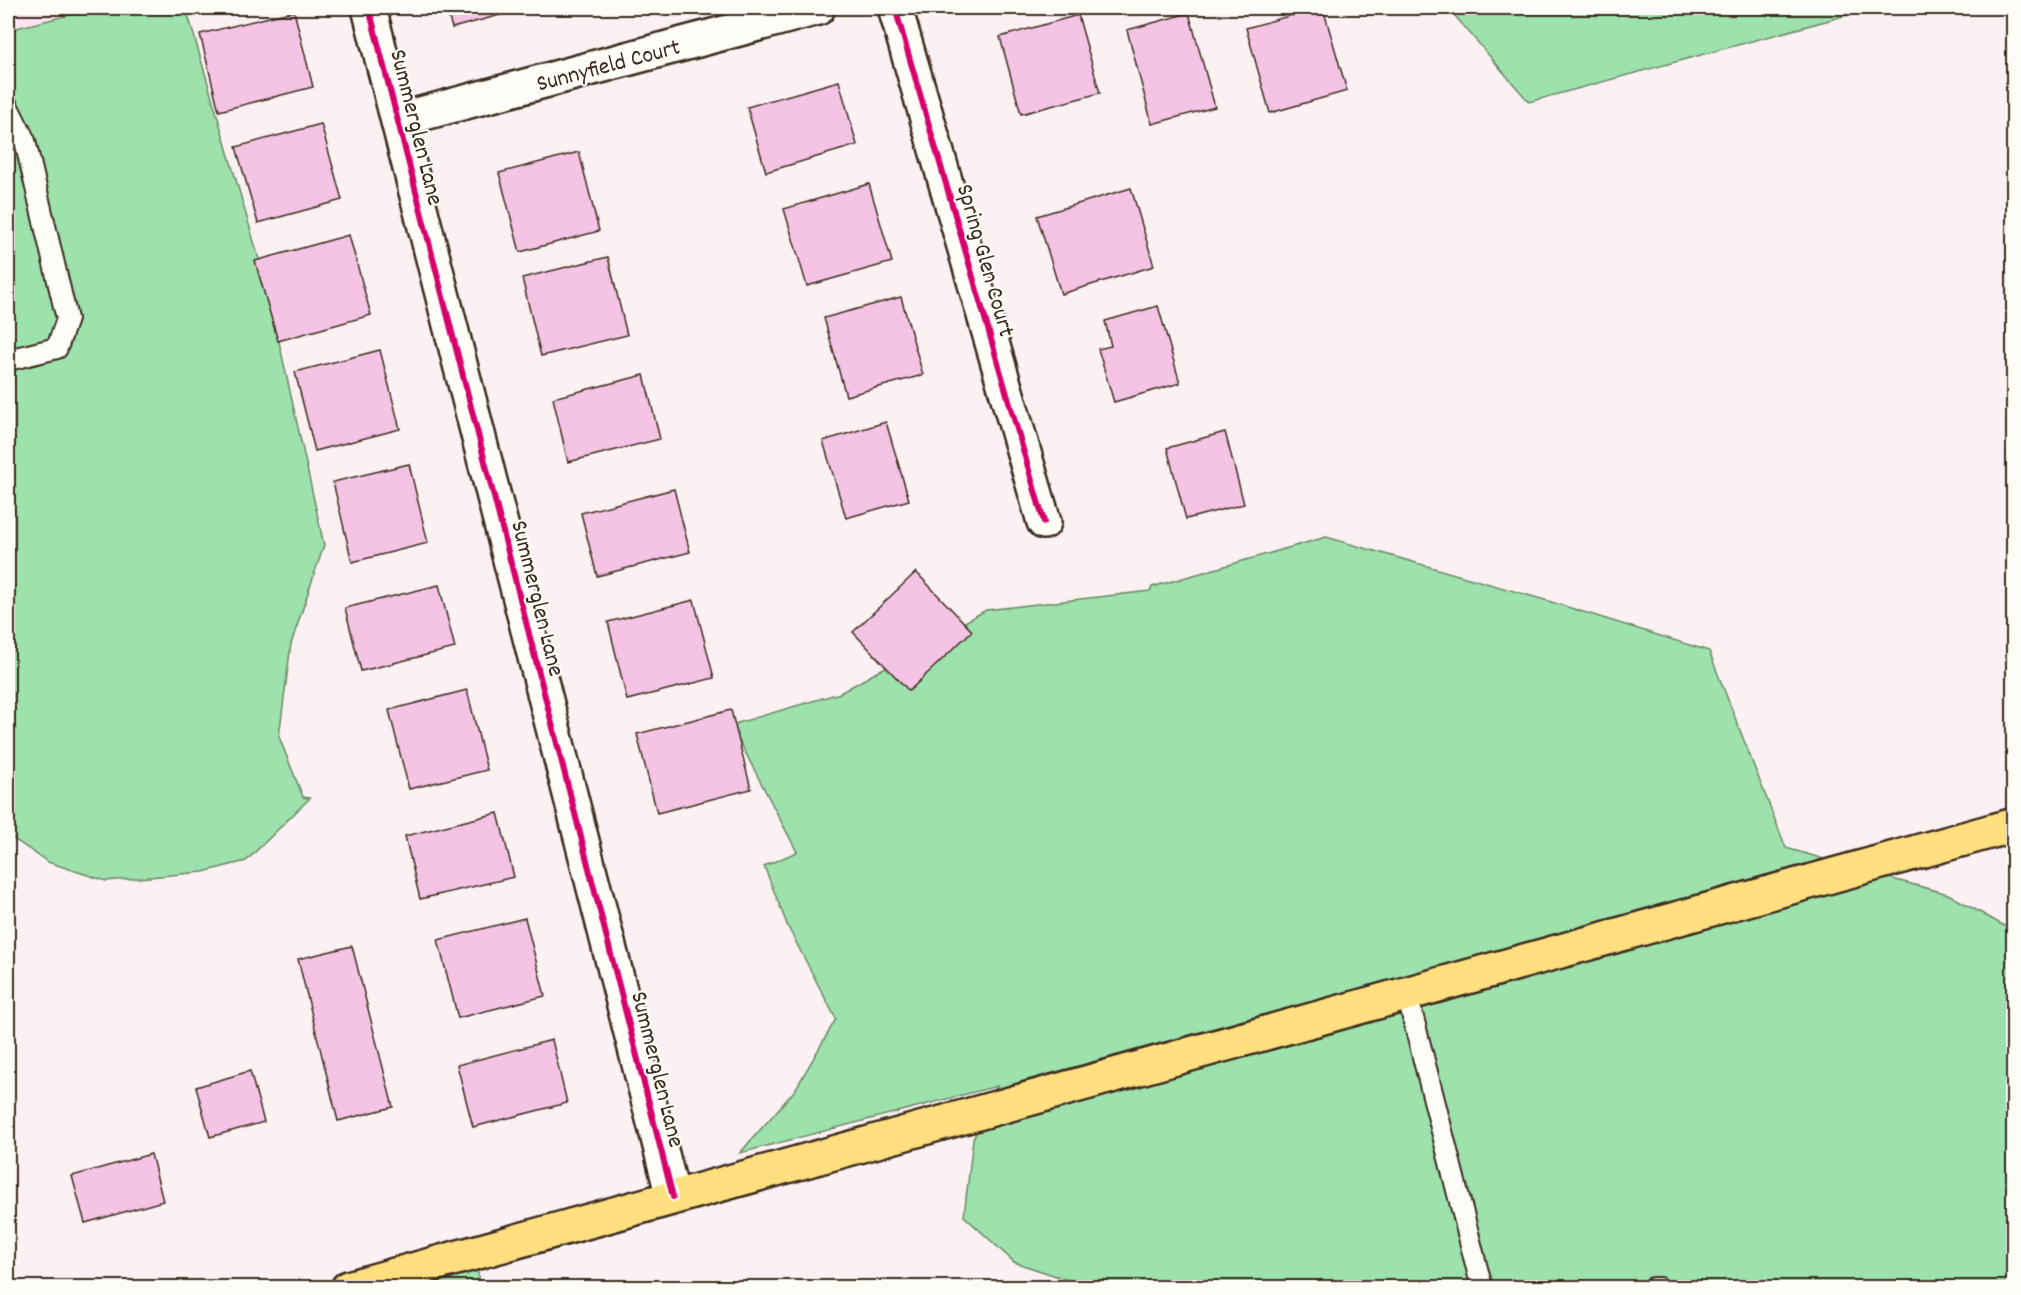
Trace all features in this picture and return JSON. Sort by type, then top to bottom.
[{"type":"main road","points":[[348,1287],[2013,825]]},
{"type":"street","name":"Summerglen Lane","points":[[369,8],[673,1197]]},
{"type":"street","name":"Sunnyfield Court","points":[[398,120],[818,8]]},
{"type":"street","name":"Spring Glen Court","points":[[895,8],[1044,522]]},
{"type":"lane","points":[[8,107],[25,141],[67,319],[57,348],[8,360]]},
{"type":"lane","points":[[1407,994],[1482,1287]]},
{"type":"lane","points":[[1653,1287],[1659,1287]]},
{"type":"shaded area","points":[[8,8],[98,8],[8,30]]},
{"type":"green space","points":[[98,8],[186,8],[266,283],[324,545],[291,644],[279,737],[303,797],[310,798],[246,861],[203,872],[106,881],[48,862],[8,835],[8,30]]},
{"type":"green space","points":[[1453,8],[1873,8],[1529,102],[1455,16]]},
{"type":"green space","points":[[1326,537],[1545,600],[1709,651],[1786,848],[1824,859],[996,1089],[997,1086],[740,1153],[795,1090],[836,1019],[788,927],[764,866],[797,852],[731,725],[840,693],[986,610],[1150,591],[1152,587]]},
{"type":"green space","points":[[1889,878],[1948,894],[2013,931],[2013,1287],[1089,1287],[1014,1262],[964,1216],[973,1139],[977,1131]]},
{"type":"green space","points":[[477,1270],[482,1287],[413,1287]]},
{"type":"building","points":[[446,8],[526,8],[452,28]]},
{"type":"building","points":[[1323,8],[1347,91],[1270,113],[1246,28]]},
{"type":"building","points":[[294,11],[313,87],[219,111],[200,34]]},
{"type":"building","points":[[1189,13],[1215,107],[1152,124],[1127,30]]},
{"type":"building","points":[[1078,15],[1100,93],[1021,114],[1000,37]]},
{"type":"building","points":[[839,81],[857,145],[766,172],[747,107]]},
{"type":"building","points":[[321,124],[342,200],[258,223],[236,147]]},
{"type":"building","points":[[579,152],[599,231],[520,252],[499,173]]},
{"type":"building","points":[[869,184],[892,262],[807,286],[784,209]]},
{"type":"building","points":[[1131,188],[1154,266],[1061,294],[1037,216]]},
{"type":"building","points":[[349,235],[371,315],[278,341],[255,261]]},
{"type":"building","points":[[608,257],[627,335],[541,356],[522,278]]},
{"type":"building","points":[[901,297],[923,375],[846,396],[824,318]]},
{"type":"building","points":[[1158,306],[1180,383],[1114,402],[1098,349],[1111,346],[1105,321]]},
{"type":"building","points":[[380,350],[400,429],[315,451],[295,372]]},
{"type":"building","points":[[644,375],[660,439],[568,462],[553,398]]},
{"type":"building","points":[[886,422],[909,500],[846,518],[823,441]]},
{"type":"building","points":[[1225,432],[1244,504],[1186,519],[1167,448]]},
{"type":"building","points":[[409,464],[428,543],[352,562],[333,482]]},
{"type":"building","points":[[674,489],[690,552],[597,576],[581,513]]},
{"type":"building","points":[[916,572],[972,631],[909,691],[853,632]]},
{"type":"building","points":[[439,585],[455,648],[361,671],[345,608]]},
{"type":"building","points":[[694,600],[714,678],[627,700],[608,622]]},
{"type":"building","points":[[467,690],[487,770],[409,789],[389,710]]},
{"type":"building","points":[[731,710],[751,789],[657,813],[637,734]]},
{"type":"building","points":[[498,813],[514,877],[420,899],[405,836]]},
{"type":"building","points":[[525,918],[545,996],[458,1018],[438,940]]},
{"type":"building","points":[[352,946],[393,1107],[338,1121],[298,959]]},
{"type":"building","points":[[552,1040],[567,1103],[473,1127],[457,1065]]},
{"type":"building","points":[[250,1071],[264,1122],[210,1137],[196,1087]]},
{"type":"building","points":[[151,1154],[163,1201],[85,1223],[72,1176]]},
{"type":"cycle path","points":[[369,8],[673,1197]]},
{"type":"cycle path","points":[[895,8],[1044,522]]}]
